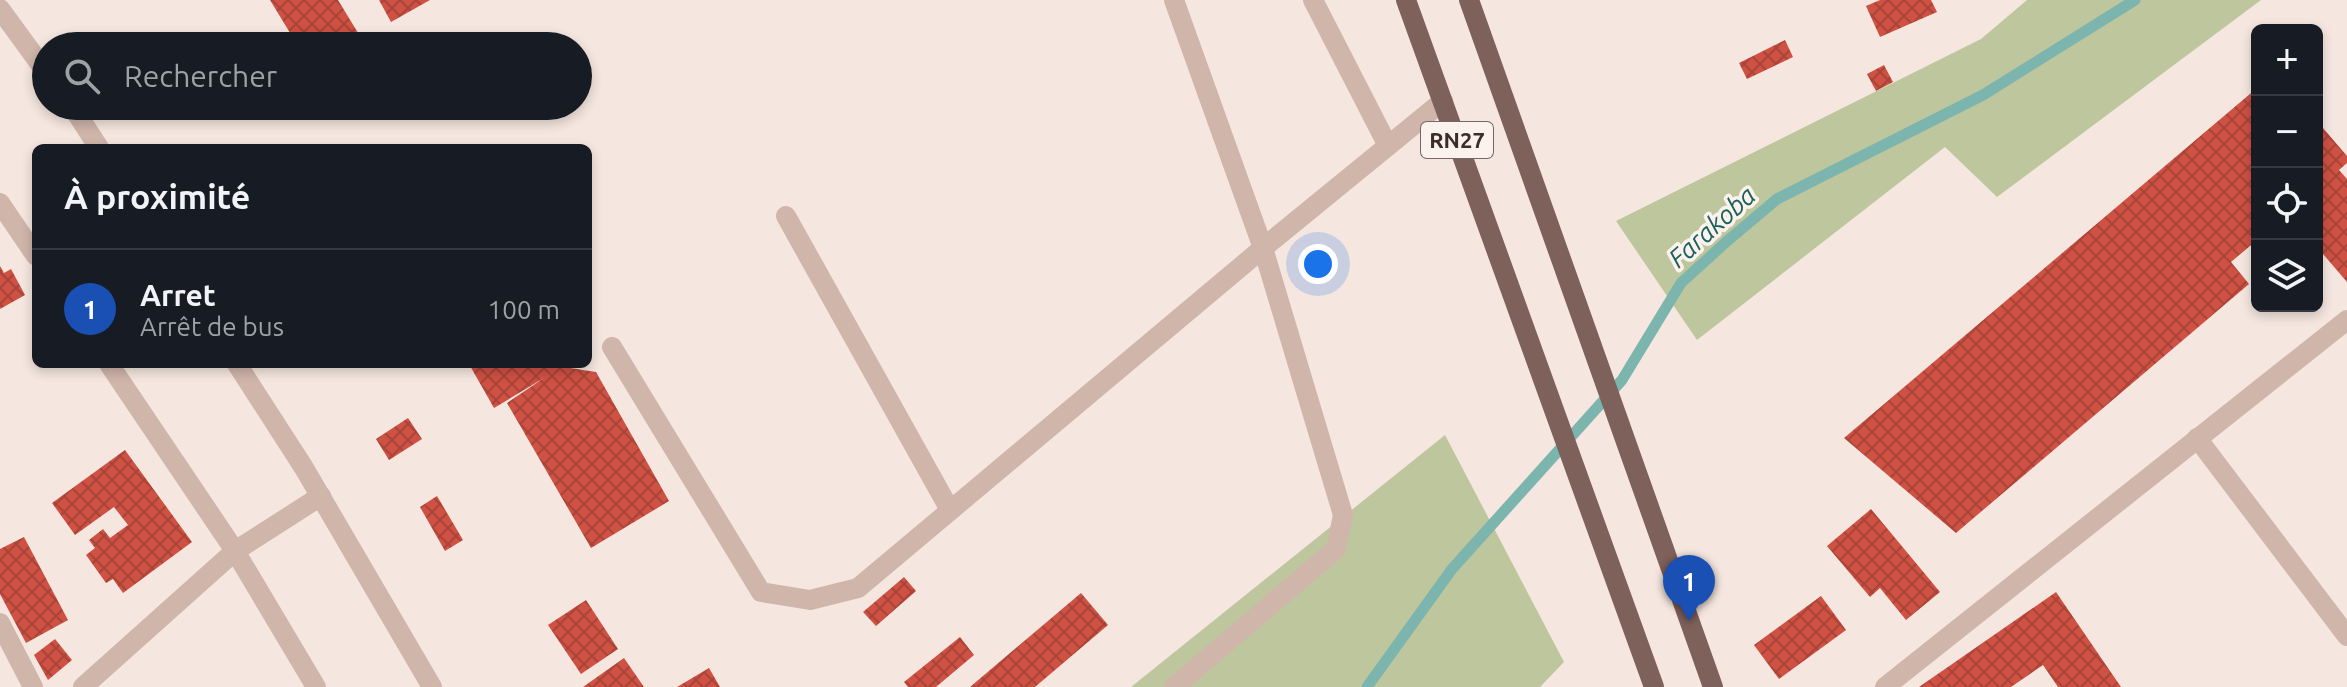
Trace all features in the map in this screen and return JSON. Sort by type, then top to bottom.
[{"type":"main road","name":"RN27","points":[[1406,0],[1654,687]]},
{"type":"main road","name":"RN27","points":[[1469,0],[1713,687]]},
{"type":"street","points":[[1174,0],[1263,248],[1343,515],[1336,549],[1174,687]]},
{"type":"street","points":[[1313,0],[1388,146]]},
{"type":"street","points":[[0,9],[32,53]]},
{"type":"street","points":[[612,347],[761,592],[810,600],[858,588],[1443,101]]},
{"type":"street","points":[[81,120],[96,144]]},
{"type":"street","points":[[0,203],[32,250]]},
{"type":"street","points":[[786,216],[950,510]]},
{"type":"street","points":[[1885,687],[2347,320]]},
{"type":"street","points":[[112,368],[235,551],[316,687]]},
{"type":"street","points":[[240,368],[321,496],[432,687]]},
{"type":"street","points":[[2197,438],[2347,636]]},
{"type":"street","points":[[83,687],[235,551],[321,496]]},
{"type":"street","points":[[0,623],[33,687]]},
{"type":"green space","points":[[2027,0],[2261,0],[1997,197],[1945,147],[1697,340],[1616,221],[1981,39]]},
{"type":"green space","points":[[1445,435],[1564,662],[1540,687],[1131,687]]},
{"type":"building","points":[[270,0],[338,0],[357,32],[289,32]]},
{"type":"building","points":[[379,0],[430,0],[391,22]]},
{"type":"building","points":[[1880,0],[1931,0],[1937,12],[1880,37],[1866,6]]},
{"type":"building","points":[[1785,40],[1793,57],[1747,79],[1739,63]]},
{"type":"building","points":[[1884,65],[1893,82],[1876,91],[1867,74]]},
{"type":"building","points":[[2251,93],[2251,245],[2231,262],[2249,284],[1956,533],[1844,438]]},
{"type":"building","points":[[2323,128],[2347,156],[2347,163],[2339,170],[2347,179],[2347,282],[2323,254]]},
{"type":"building","points":[[0,266],[4,273],[11,269],[25,295],[0,309]]},
{"type":"building","points":[[471,368],[570,368],[596,372],[669,501],[591,548],[507,403],[544,378],[494,408]]},
{"type":"building","points":[[408,418],[422,439],[389,460],[376,439]]},
{"type":"building","points":[[125,450],[192,542],[123,593],[113,579],[106,583],[86,555],[95,548],[89,540],[103,529],[110,538],[128,525],[114,507],[75,535],[52,503]]},
{"type":"building","points":[[437,496],[463,540],[445,551],[420,507]]},
{"type":"building","points":[[1871,509],[1940,592],[1906,620],[1880,588],[1870,597],[1827,546]]},
{"type":"building","points":[[24,537],[68,620],[26,643],[0,594],[0,549]]},
{"type":"building","points":[[904,577],[916,591],[876,626],[863,612]]},
{"type":"building","points":[[2056,592],[2121,687],[2058,687],[2043,665],[2011,687],[1919,687]]},
{"type":"building","points":[[1081,593],[1108,625],[1035,687],[970,687]]},
{"type":"building","points":[[1821,596],[1846,630],[1779,679],[1754,645]]},
{"type":"building","points":[[586,600],[618,649],[581,674],[548,625]]},
{"type":"building","points":[[960,637],[974,655],[936,687],[908,687],[904,682]]},
{"type":"building","points":[[55,639],[72,660],[48,680],[34,655]]},
{"type":"building","points":[[624,658],[644,687],[583,687]]},
{"type":"building","points":[[709,668],[720,687],[677,687]]},
{"type":"waterway","name":"Farakoba","points":[[1367,687],[1452,569],[1622,380],[1681,283],[1726,242],[1777,199],[1983,95],[2135,0]]},
{"type":"place","name":"Arret","points":[[1689,621]]}]
